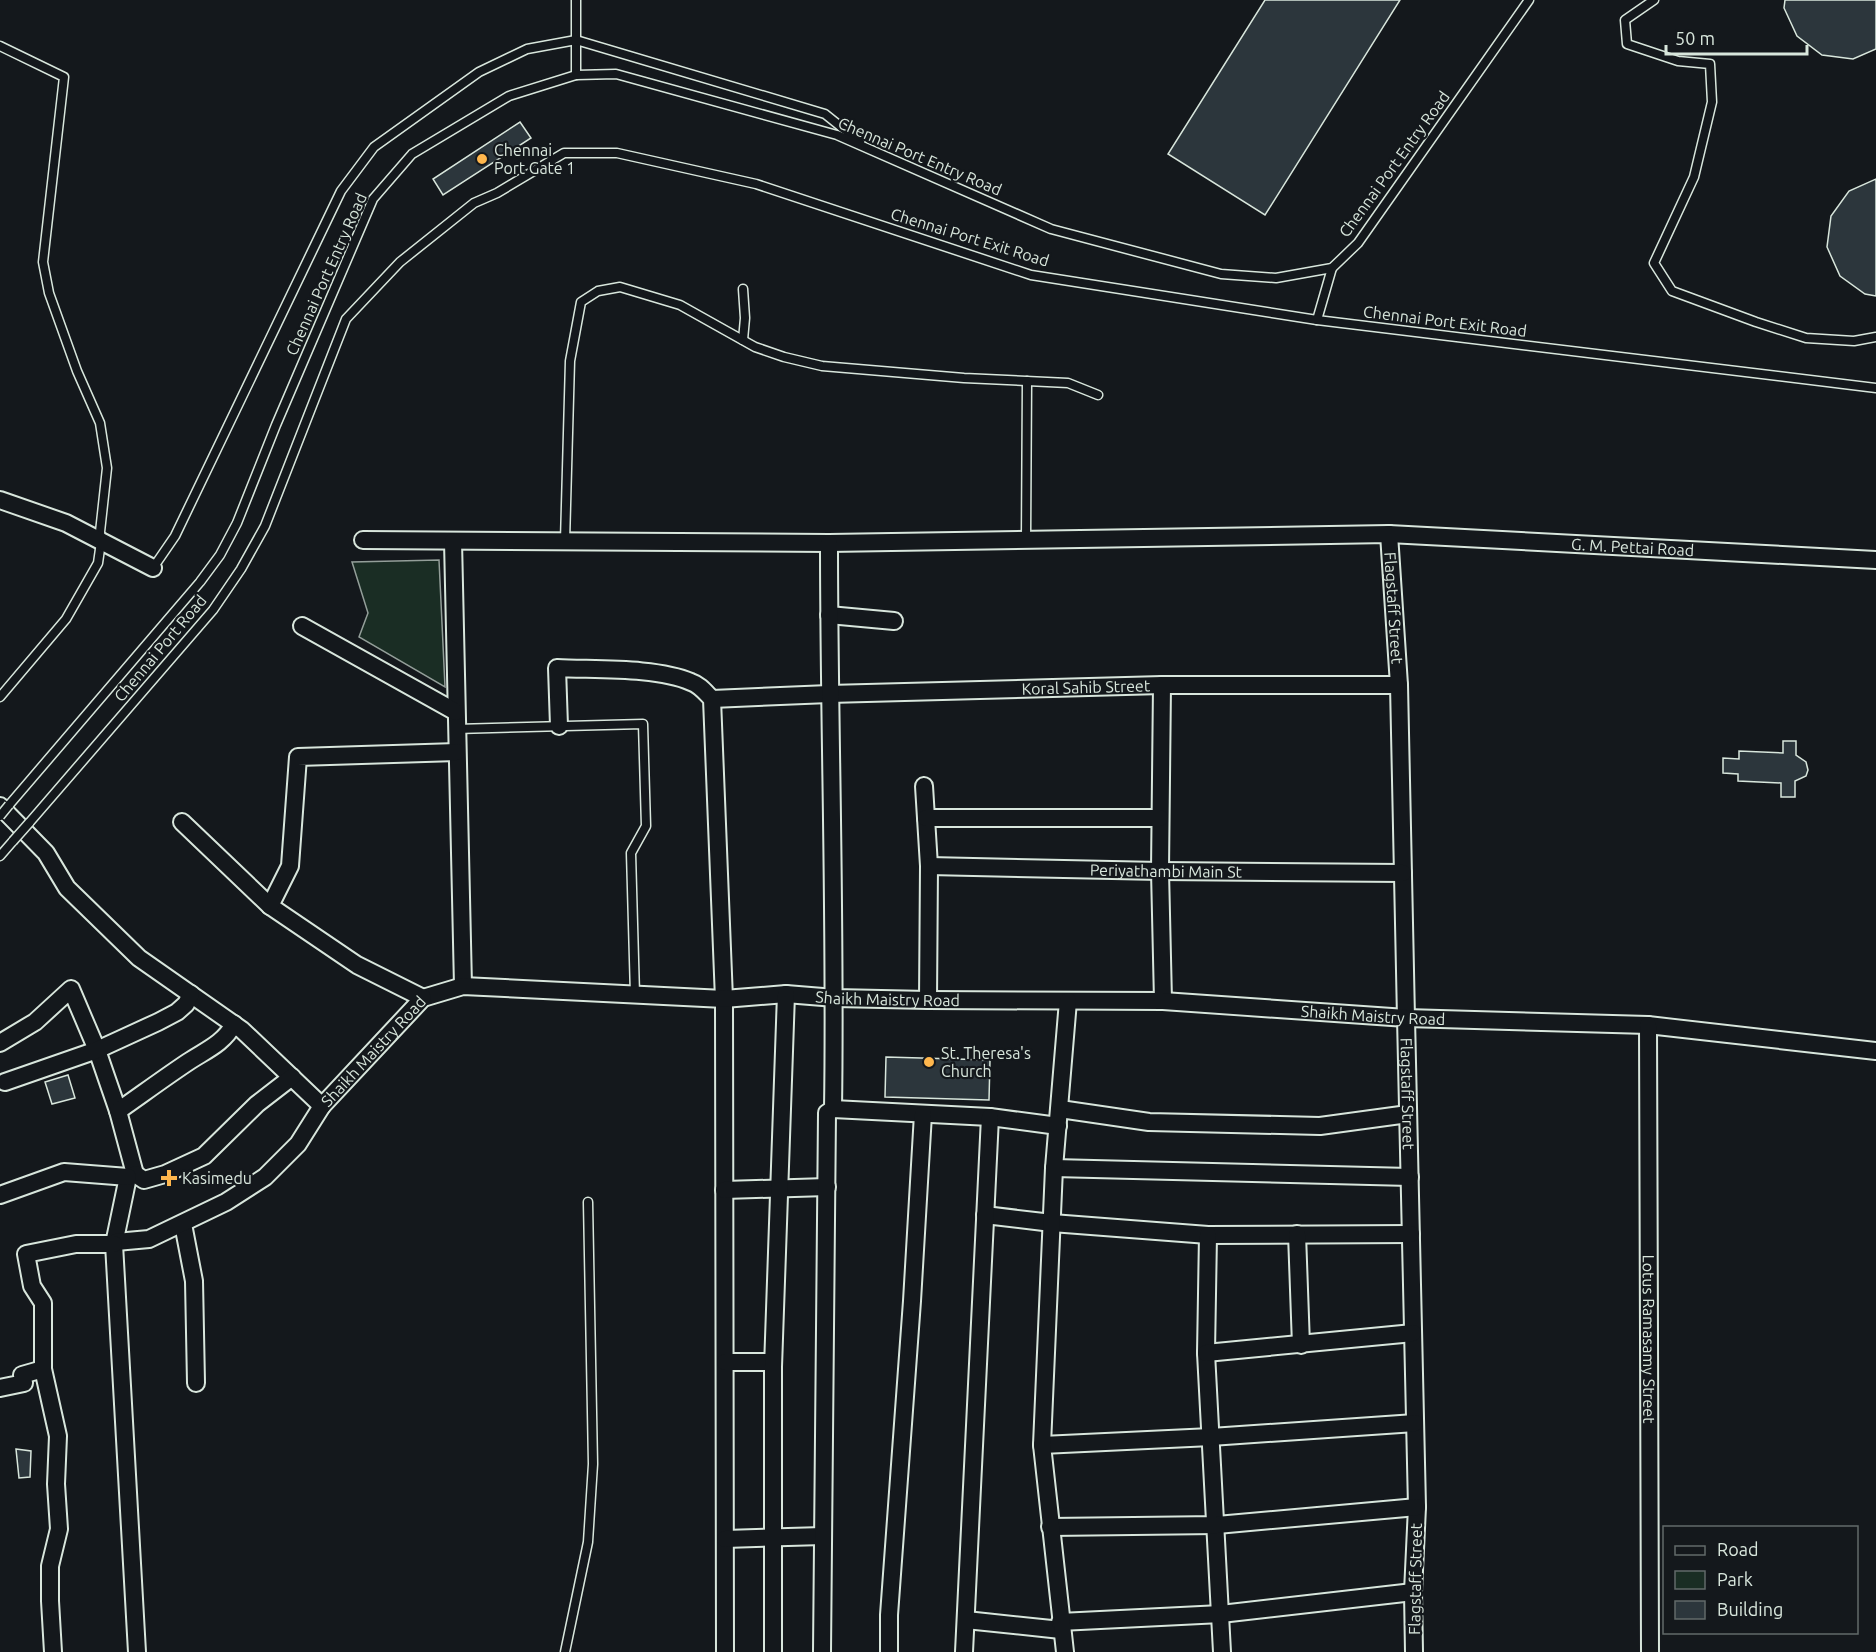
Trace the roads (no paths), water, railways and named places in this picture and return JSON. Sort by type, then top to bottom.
[{"type":"street","points":[[0,500],[66,524],[153,568]]},
{"type":"street","name":"G. M. Pettai Road","points":[[363,540],[829,543],[1389,534],[1876,560]]},
{"type":"street","name":"Flagstaff Street","points":[[1389,534],[1399,685],[1417,1508],[1413,1592],[1414,1652]]},
{"type":"street","points":[[453,541],[463,986]]},
{"type":"street","points":[[829,543],[829,694],[835,998],[833,1109]]},
{"type":"street","points":[[829,615],[894,621]]},
{"type":"street","points":[[302,626],[456,720]]},
{"type":"street","points":[[559,726],[557,668],[667,674],[692,682],[702,688],[712,699],[724,999],[725,1652]]},
{"type":"street","points":[[1162,685],[1160,871],[1163,1001]]},
{"type":"street","name":"Koral Sahib Street","points":[[712,699],[1162,685],[1399,685]]},
{"type":"street","points":[[270,906],[290,866],[298,757],[457,752]]},
{"type":"street","points":[[924,786],[929,866],[928,1000]]},
{"type":"street","name":"Shaikh Maistry Road","points":[[5,806],[46,854],[67,888],[139,958],[234,1024],[322,1106],[423,998],[463,986],[724,999],[786,994],[835,998],[928,1000],[1163,1001],[1406,1018],[1648,1025],[1876,1051]]},
{"type":"street","points":[[926,818],[1160,818]]},
{"type":"street","points":[[182,822],[270,906],[357,964],[423,998]]},
{"type":"street","name":"Periyathambi Main St","points":[[929,866],[1403,873]]},
{"type":"street","points":[[0,1043],[35,1022],[70,989],[97,1050],[118,1111],[131,1176],[115,1243],[138,1652]]},
{"type":"street","points":[[5,1082],[97,1050],[177,1012],[186,1004],[191,994]]},
{"type":"street","points":[[773,1652],[773,1362],[786,994]]},
{"type":"street","points":[[1065,1652],[1042,1445],[1054,1168],[1068,1001]]},
{"type":"street","points":[[118,1111],[188,1062],[219,1044],[234,1024]]},
{"type":"street","name":"Lotus Ramasamy Street","points":[[1648,1025],[1650,1652]]},
{"type":"street","points":[[0,1195],[64,1172],[131,1176],[144,1180],[165,1174],[204,1156],[257,1104],[292,1077]]},
{"type":"street","points":[[53,1652],[50,1566],[60,1529],[56,1484],[58,1436],[43,1369],[43,1304],[32,1286],[26,1254],[76,1245],[149,1239],[183,1224],[265,1177],[298,1144],[322,1106]]},
{"type":"street","points":[[822,1652],[827,1113],[833,1109],[990,1117],[1058,1126]]},
{"type":"street","points":[[1060,1109],[1149,1122],[1308,1125],[1408,1114]]},
{"type":"street","points":[[889,1652],[889,1616],[923,1114]]},
{"type":"street","points":[[964,1652],[990,1117]]},
{"type":"street","points":[[1054,1168],[1410,1177]]},
{"type":"street","points":[[724,1190],[827,1187]]},
{"type":"street","points":[[985,1215],[1052,1223],[1208,1234],[1411,1234]]},
{"type":"street","points":[[183,1224],[194,1281],[196,1383]]},
{"type":"street","points":[[1208,1234],[1206,1353],[1222,1652]]},
{"type":"street","points":[[1297,1234],[1301,1344]]},
{"type":"street","points":[[1206,1353],[1413,1333]]},
{"type":"street","points":[[724,1362],[773,1362]]},
{"type":"street","points":[[0,1388],[24,1383],[22,1375],[43,1369]]},
{"type":"street","points":[[1042,1445],[1211,1437],[1415,1423]]},
{"type":"street","points":[[1050,1527],[1217,1525],[1417,1508]]},
{"type":"street","points":[[725,1539],[823,1536]]},
{"type":"street","points":[[966,1620],[1061,1626],[1221,1614],[1413,1592]]},
{"type":"lane","points":[[576,0],[576,75]]},
{"type":"lane","name":"Chennai Port Entry Road","points":[[276,425],[373,199],[412,154],[509,96],[576,75],[616,74],[837,135],[1051,229],[1221,274],[1276,278],[1332,268],[1358,243],[1528,0]]},
{"type":"lane","points":[[1654,0],[1626,20],[1627,44],[1678,61],[1710,64],[1712,102],[1694,177],[1654,263],[1672,291],[1806,338],[1854,341],[1876,337]]},
{"type":"lane","points":[[153,568],[175,536],[341,191],[374,147],[479,72],[527,49],[576,40],[825,114],[870,149]]},
{"type":"lane","points":[[0,46],[64,77],[43,262],[49,293],[100,423],[107,468],[98,563],[66,619],[0,697]]},
{"type":"lane","name":"Chennai Port Exit Road","points":[[300,433],[346,319],[400,262],[474,203],[497,193],[564,153],[617,153],[756,184],[1031,275],[1317,320],[1876,388]]},
{"type":"lane","points":[[1317,320],[1332,268]]},
{"type":"lane","points":[[565,541],[570,361],[582,302],[598,291],[620,287],[680,305],[755,347],[822,366],[1068,383],[1098,394]]},
{"type":"lane","points":[[743,289],[745,318],[743,340]]},
{"type":"lane","points":[[1026,539],[1027,381]]},
{"type":"lane","name":"Chennai Port Road","points":[[0,816],[5,806],[200,582],[220,555],[237,523],[276,425]]},
{"type":"lane","name":"Chennai Port Road","points":[[0,856],[213,610],[241,569],[265,526],[300,433]]},
{"type":"lane","points":[[456,720],[559,726],[643,724],[646,826],[631,853],[635,995]]},
{"type":"lane","points":[[565,1652],[588,1542],[593,1464],[588,1202]]},
{"type":"place","name":"Chennai Port Gate 1","points":[[482,159]]},
{"type":"place","name":"St. Theresa's Church","points":[[929,1062]]},
{"type":"place","name":"Kasimedu","points":[[169,1178]]}]
